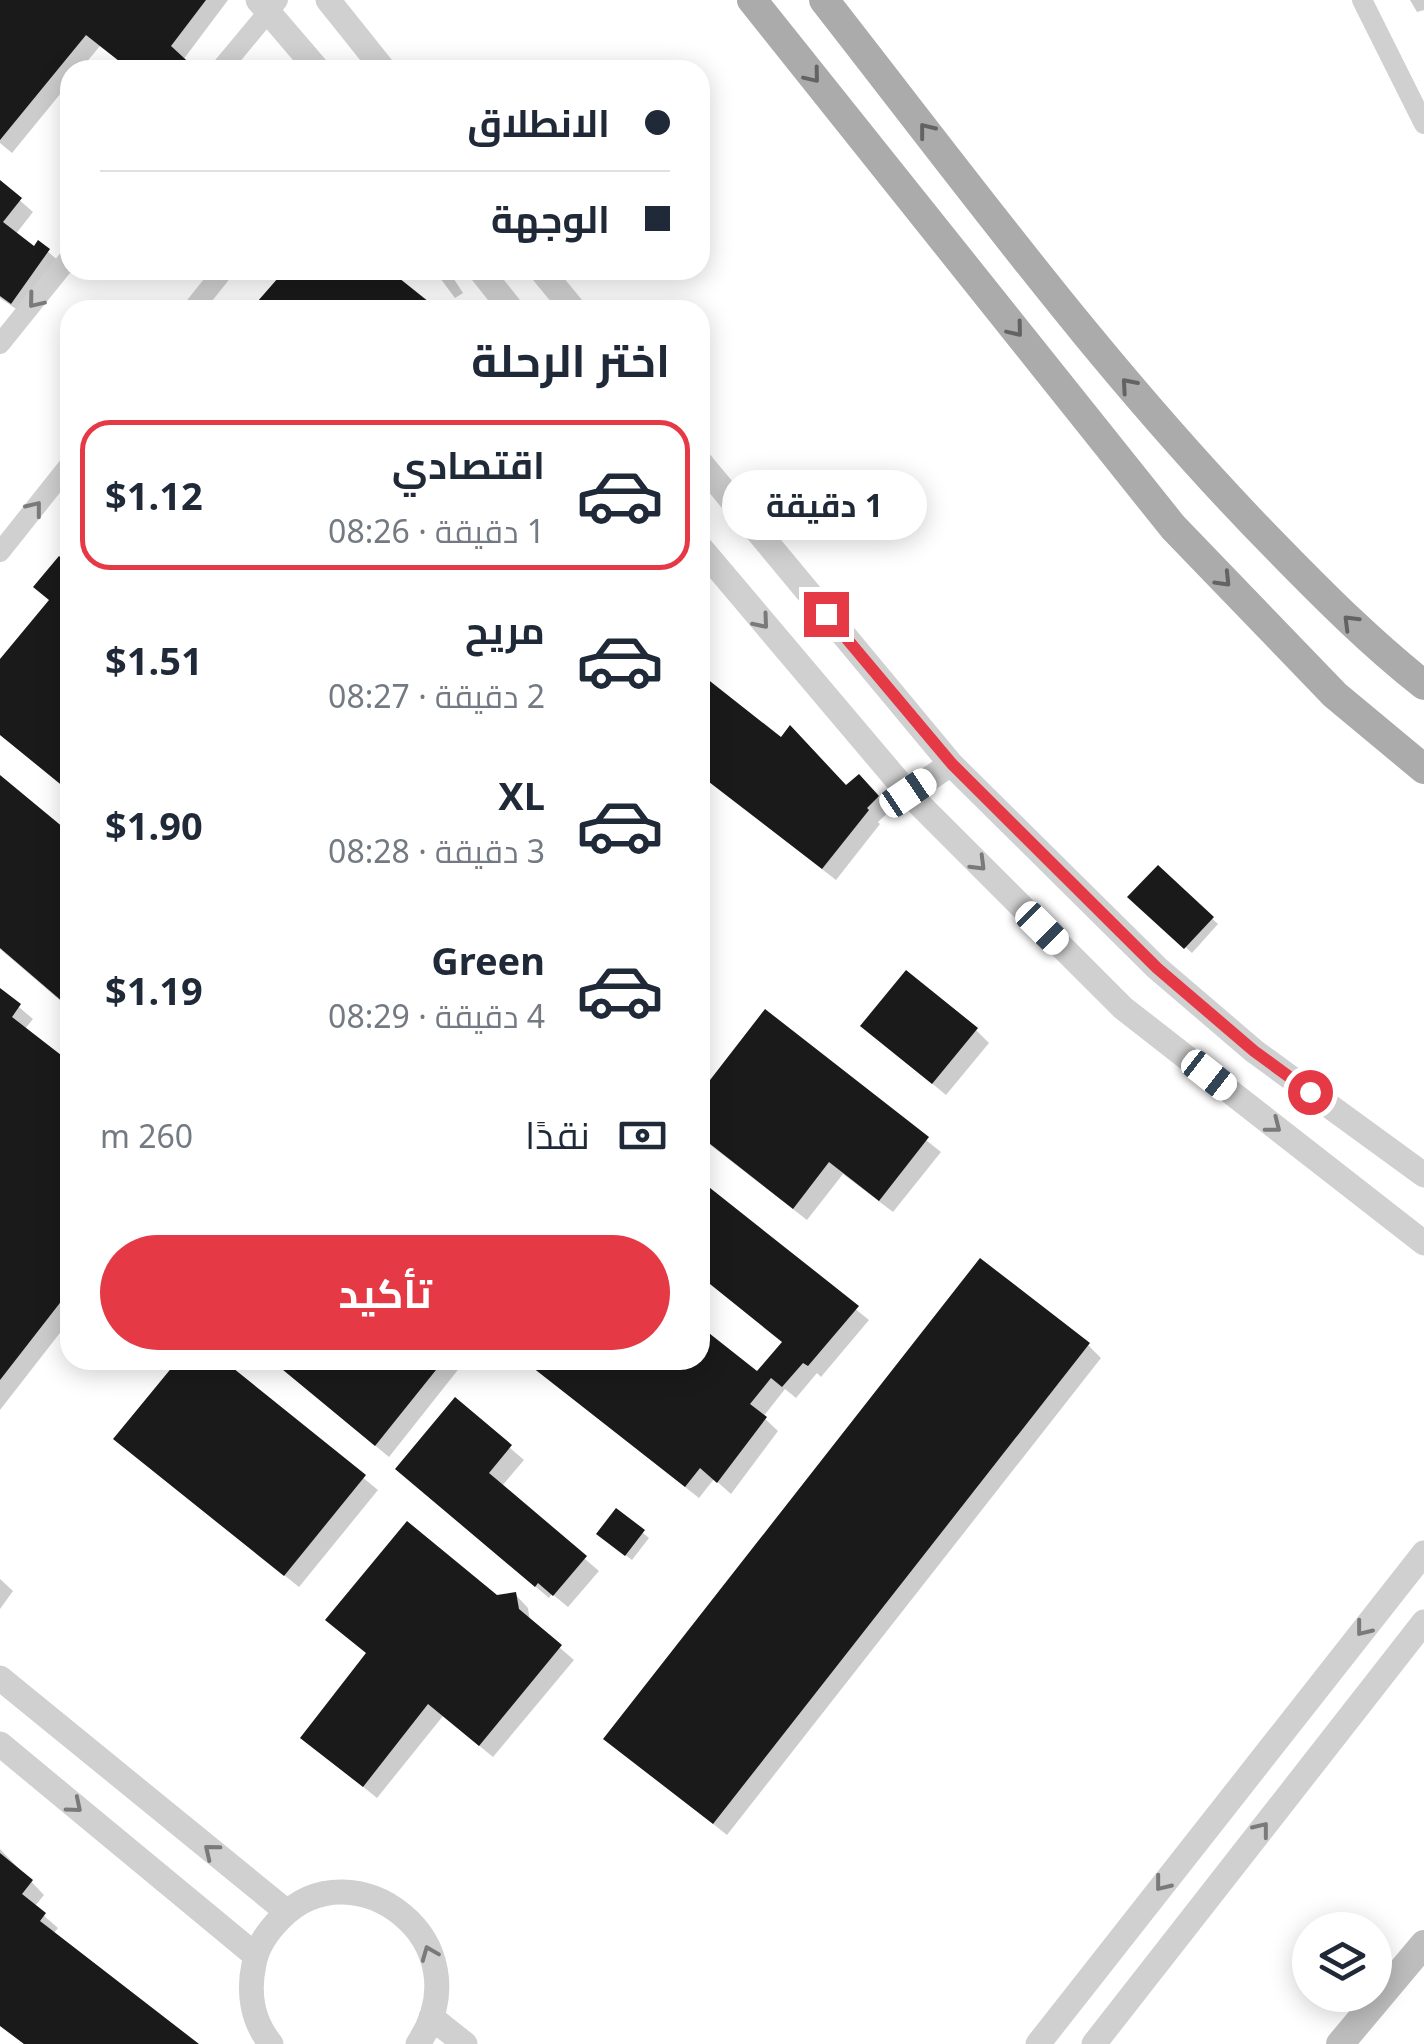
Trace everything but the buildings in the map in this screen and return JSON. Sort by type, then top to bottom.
[{"type":"main road","points":[[752,0],[1173,527],[1335,695],[1424,769]]},
{"type":"main road","points":[[824,0],[1116,371],[1224,494],[1374,646],[1424,685]]},
{"type":"main road","points":[[1340,2044],[1424,1944]]},
{"type":"street","points":[[328,0],[376,60]]},
{"type":"street","points":[[1362,0],[1422,112]]},
{"type":"street","points":[[227,60],[268,4],[310,60]]},
{"type":"street","points":[[0,344],[60,269]]},
{"type":"street","points":[[200,300],[216,280]]},
{"type":"street","points":[[488,280],[504,300]]},
{"type":"street","points":[[549,280],[566,300]]},
{"type":"street","points":[[710,474],[952,764],[1157,968],[1254,1051],[1424,1175]]},
{"type":"street","points":[[0,552],[60,477]]},
{"type":"street","points":[[710,559],[908,793],[1123,1008],[1424,1243]]},
{"type":"street","points":[[908,793],[952,764]]},
{"type":"street","points":[[1038,2044],[1424,1553]]},
{"type":"street","points":[[1094,2044],[1424,1622]]},
{"type":"street","points":[[0,1678],[287,1912]]},
{"type":"street","points":[[0,1744],[255,1955]]},
{"type":"street","points":[[271,2044],[253,2010],[250,1982],[255,1955],[268,1932],[287,1912],[313,1898],[343,1893],[372,1898],[399,1911],[418,1929],[431,1952],[437,1976],[436,2003],[418,2044]]},
{"type":"street","points":[[1132,1922],[1168,1949]]},
{"type":"street","points":[[432,2018],[466,2044]]},
{"type":"route","points":[[826,614],[952,764],[1157,968],[1254,1051],[1310,1092]]}]
